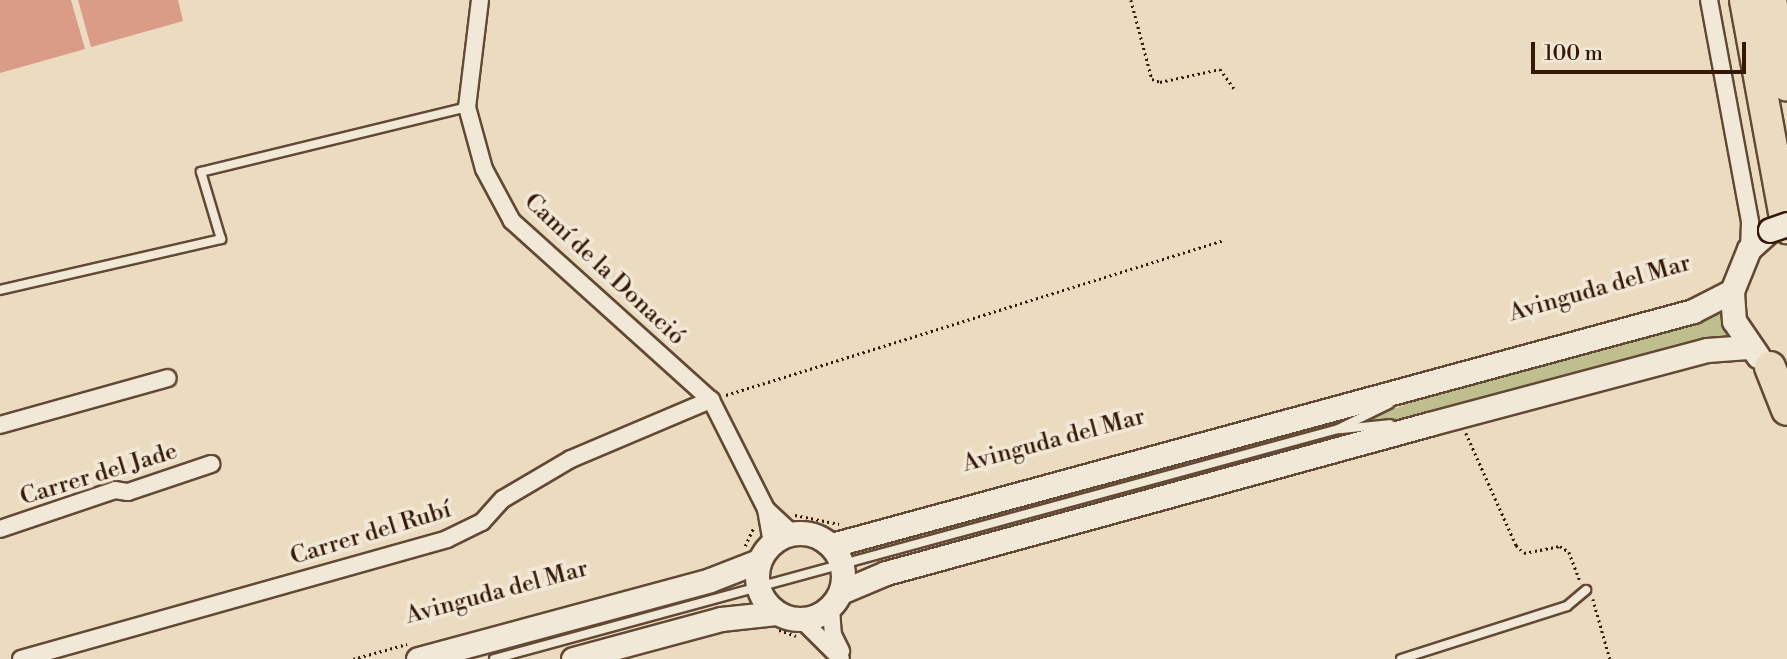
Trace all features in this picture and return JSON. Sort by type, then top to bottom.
[{"type":"highway","points":[[1745,0],[1781,227]]},
{"type":"highway","points":[[1771,0],[1787,86]]},
{"type":"highway","points":[[1778,370],[1787,410]]},
{"type":"main road","points":[[1778,370],[1748,348],[1734,321],[1732,291],[1749,249],[1781,227]]},
{"type":"main road","name":"Avinguda del Mar","points":[[837,555],[1418,386],[1693,311],[1732,291]]},
{"type":"main road","name":"Avinguda del Mar","points":[[802,620],[886,573],[1707,350],[1748,348]]},
{"type":"main road","points":[[776,612],[758,587],[766,547],[813,534],[837,555],[836,600]]},
{"type":"main road","name":"Avinguda del Mar","points":[[418,650],[710,580],[766,547]]},
{"type":"main road","points":[[573,659],[720,619],[776,612],[802,620]]},
{"type":"street","name":"Camí de la Donació","points":[[480,0],[467,107],[484,169],[512,221],[711,400],[766,509],[766,547]]},
{"type":"street","points":[[1709,0],[1749,222],[1749,249]]},
{"type":"street","points":[[0,425],[168,378]]},
{"type":"street","name":"Carrer del Rubí","points":[[21,659],[447,539],[482,522],[503,499],[570,459],[711,400]]},
{"type":"street","name":"Carrer del Jade","points":[[0,529],[114,489],[128,492],[211,464]]},
{"type":"street","points":[[836,600],[833,635],[843,659]]},
{"type":"street","points":[[802,620],[843,659]]},
{"type":"lane","points":[[0,290],[221,239],[201,172],[467,107]]},
{"type":"lane","name":"Avinguda del Mar","points":[[1338,429],[1418,386]]},
{"type":"lane","name":"Avinguda del Mar","points":[[494,659],[758,587],[837,555],[1338,429],[1429,424]]},
{"type":"lane","points":[[1401,659],[1567,606],[1586,590]]},
{"type":"path","points":[[1131,0],[1152,79],[1160,82],[1220,69],[1235,90]]},
{"type":"path","points":[[711,400],[1224,240]]},
{"type":"path","points":[[1459,416],[1516,545],[1524,553],[1560,546],[1569,552],[1586,590],[1599,606],[1610,659]]},
{"type":"path","points":[[766,547],[749,543],[758,514],[779,502],[793,514],[845,526]]},
{"type":"path","name":"Avinguda del Mar","points":[[353,659],[418,650]]},
{"type":"green space","points":[[1721,309],[1730,339],[1422,416],[1354,425],[1452,386]]},
{"type":"building","points":[[0,0],[71,0],[85,49],[0,73]]},
{"type":"building","points":[[78,0],[178,0],[183,21],[91,47]]}]
